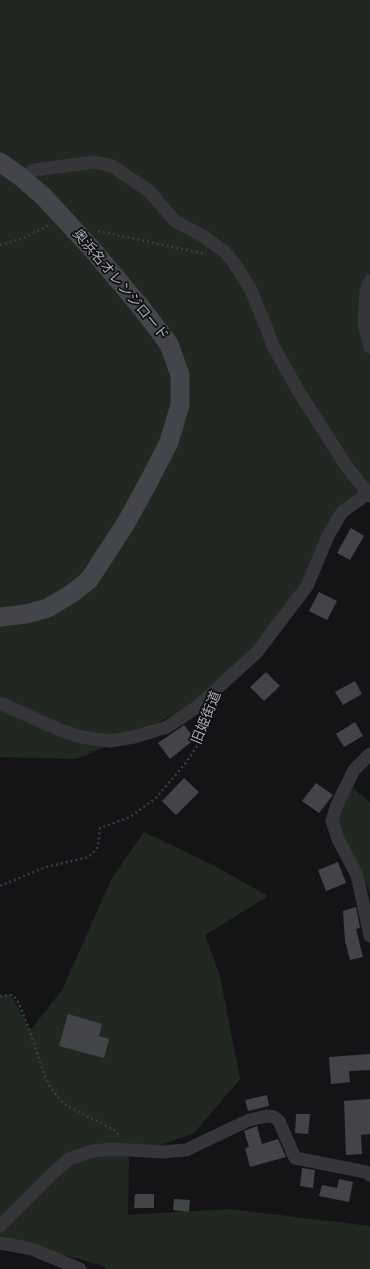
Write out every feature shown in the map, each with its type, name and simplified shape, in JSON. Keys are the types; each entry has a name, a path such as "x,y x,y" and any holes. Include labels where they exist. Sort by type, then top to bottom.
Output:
{"street":[{"name":"奥浜名オレンジロード","path":"0,162 21,177 44,197 91,248 139,305 169,344 180,375 180,405 168,442 126,524 89,580 71,594 48,608 26,614 0,617"},
{"path":"21,177 34,170 94,162 112,166 149,191 174,221 203,236 225,252 234,262 251,290 272,344 298,392 345,464 369,493"},
{"path":"370,281 366,291 364,324 370,347"},
{"name":"旧姫街道","path":"214,691 257,652 307,586 328,536 342,512 369,493"},
{"path":"0,703 81,737 110,741 134,737 167,727 197,707 214,691"},
{"path":"370,754 354,770 336,807 332,821 338,838 357,875 370,936"},
{"path":"0,1226 50,1175 69,1159 93,1150 112,1149 162,1152 186,1150 249,1120 267,1116 274,1117 279,1121 295,1158 370,1174"},
{"path":"0,1243 32,1249 74,1268"}],"path":[{"path":"0,245 24,238 63,218"},
{"path":"94,230 101,233 203,254 225,252"},
{"name":"旧姫街道","path":"0,886 46,867 89,857 98,847 100,828 130,817 156,798 185,764 200,742 210,713 214,691"},
{"path":"0,996 10,996 17,999 46,1079 51,1088 64,1104 114,1130 131,1151"}],"shaded area":[{"path":"0,0 370,0 370,495 350,506 269,637 197,701 143,731 76,759 0,757"},
{"path":"351,787 370,802 370,893 364,877 332,821"},
{"path":"144,832 213,865 268,896 205,935 220,976 240,1079 194,1133 144,1151 129,1152 128,1215 229,1209 370,1226 370,1269 106,1269 103,1266 0,1237 0,996 11,995 30,1031 62,990 112,878"}],"building":[{"path":"351,528 364,536 350,560 337,553"},
{"path":"319,592 337,601 327,620 309,611"},
{"path":"266,672 280,686 264,701 250,687"},
{"path":"355,681 362,694 343,705 335,692"},
{"path":"355,722 363,736 344,747 336,734"},
{"path":"184,725 195,739 170,759 158,743"},
{"path":"184,778 199,792 176,815 162,801"},
{"path":"316,783 333,795 319,813 302,801"},
{"path":"338,862 346,883 326,891 318,870"},
{"path":"356,907 360,928 356,929 363,957 350,960 345,941 343,911"},
{"path":"68,1014 102,1024 99,1036 109,1039 104,1058 59,1046"},
{"path":"370,1054 370,1070 349,1071 350,1082 331,1084 329,1057"},
{"path":"267,1095 269,1106 248,1111 245,1100"},
{"path":"370,1099 370,1134 361,1135 362,1154 346,1155 344,1101"},
{"path":"296,1114 310,1114 308,1134 295,1133"},
{"path":"257,1126 262,1144 278,1139 286,1157 250,1167 245,1148 249,1147 244,1131"},
{"path":"302,1168 315,1170 313,1188 300,1186"},
{"path":"339,1179 353,1182 349,1202 319,1196 322,1185 337,1188"},
{"path":"135,1194 154,1194 154,1208 134,1208"},
{"path":"174,1199 190,1200 189,1212 173,1210"}]}
